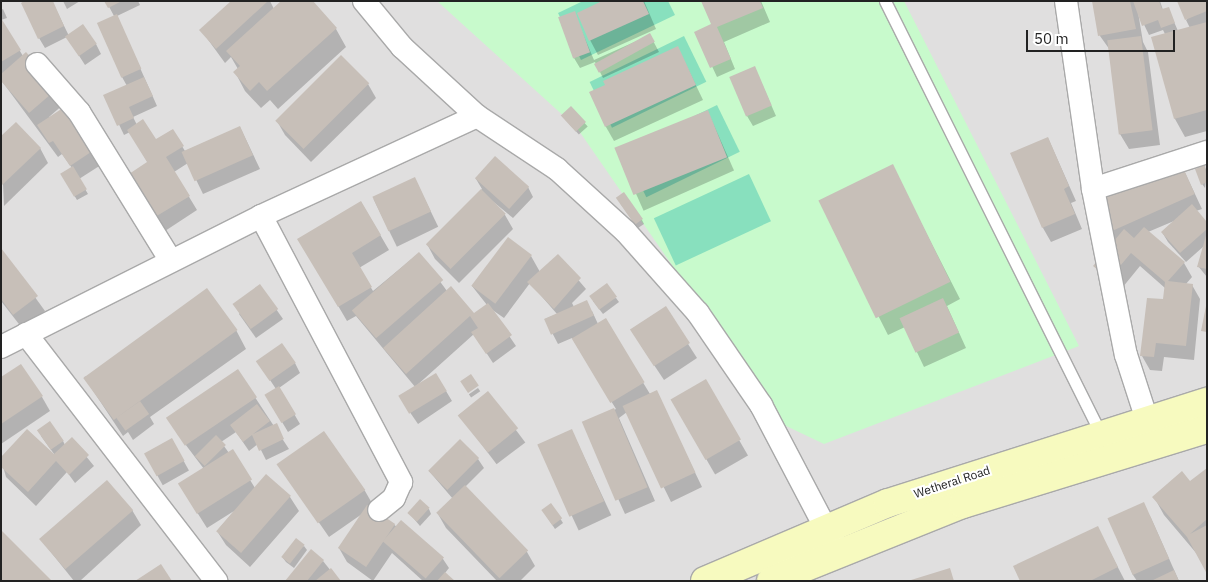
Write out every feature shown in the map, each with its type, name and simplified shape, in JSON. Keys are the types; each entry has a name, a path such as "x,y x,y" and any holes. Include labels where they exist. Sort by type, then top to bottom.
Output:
{"main road":[{"name":"Wetheral Road","path":"771,581 838,552 1107,447 1148,420 1207,402"},
{"name":"Wetheral Road","path":"705,581 826,527 888,503 1107,447 1207,429"}],"street":[{"path":"364,1 402,47 477,116 557,169 626,232 698,313 761,405 838,552"},
{"path":"1066,1 1094,189 1126,355 1148,420"},
{"path":"37,64 79,112 171,261"},
{"path":"1,347 261,216 477,116"},
{"path":"1094,189 1207,152"},
{"path":"261,216 400,482 394,498 379,510"},
{"path":"26,334 216,581"}],"lane":[{"path":"885,1 1107,447"}],"shaded area":[{"path":"1,1 1207,1 1207,581 1,581"}],"green space":[{"path":"437,1 904,1 1079,346 824,444 782,424 577,128"},
{"path":"583,1 668,1 675,15 581,60 558,13"},
{"path":"684,36 706,82 612,128 590,82"},
{"path":"717,105 740,152 646,197 624,151"},
{"path":"749,174 771,221 676,266 654,218"}],"building":[{"path":"24,1 53,1 64,26 38,39 21,3"},
{"path":"104,1 122,1 108,8"},
{"path":"231,1 268,1 216,49 199,30"},
{"path":"281,1 313,1 337,28 267,91 259,82 250,91 233,72 240,66 226,51"},
{"path":"602,1 643,1 649,14 589,41 577,13"},
{"path":"701,1 760,1 763,8 717,27 731,59 710,68 694,32 711,24"},
{"path":"1092,1 1130,1 1136,29 1098,36"},
{"path":"1133,1 1159,1 1162,9 1169,7 1175,23 1161,28 1158,20 1142,26"},
{"path":"1177,1 1207,1 1207,11 1185,20"},
{"path":"575,11 590,52 573,59 558,17"},
{"path":"117,14 141,69 121,78 97,23"},
{"path":"1,18 21,50 1,62"},
{"path":"1207,22 1207,110 1174,119 1151,37"},
{"path":"83,24 97,44 79,56 65,37"},
{"path":"650,33 655,42 599,73 594,64"},
{"path":"1141,36 1153,130 1119,134 1107,40"},
{"path":"678,46 696,85 605,127 589,92 605,85 603,81"},
{"path":"26,52 58,88 29,113 1,81 1,74"},
{"path":"341,55 369,83 304,149 275,121"},
{"path":"755,66 772,106 746,117 729,77"},
{"path":"144,77 153,96 129,107 134,118 117,126 103,95"},
{"path":"69,104 97,148 70,166 53,141 49,143 37,125"},
{"path":"571,106 586,122 576,132 561,116"},
{"path":"708,110 727,157 633,195 614,148"},
{"path":"143,119 156,139 173,129 184,146 166,157 190,196 155,217 129,174 147,162 127,130"},
{"path":"16,122 41,148 1,186 1,136"},
{"path":"240,126 253,155 195,181 182,152"},
{"path":"1048,137 1069,186 1064,189 1075,214 1042,228 1010,153"},
{"path":"495,156 529,187 509,209 475,178"},
{"path":"1181,163 1195,194 1113,231 1099,200"},
{"path":"893,164 950,282 876,318 818,200"},
{"path":"1205,165 1207,182 1201,185 1195,169"},
{"path":"73,166 87,189 74,197 60,174"},
{"path":"415,177 431,211 388,231 372,197"},
{"path":"481,189 506,214 451,269 426,244"},
{"path":"624,192 643,219 635,225 616,198"},
{"path":"361,201 381,235 352,253 372,287 338,307 297,239"},
{"path":"1192,204 1207,222 1207,229 1180,253 1161,232"},
{"path":"1144,227 1185,262 1168,281 1193,284 1186,346 1156,343 1154,357 1140,356 1147,298 1163,299 1165,282 1131,253 1109,279 1093,266 1124,229 1134,238"},
{"path":"1207,232 1207,269 1197,267"},
{"path":"508,237 532,255 495,304 471,286"},
{"path":"1,248 38,296 13,315 1,299"},
{"path":"419,252 443,280 376,338 352,310"},
{"path":"558,254 581,278 554,309 527,282"},
{"path":"607,283 617,297 599,310 589,296"},
{"path":"260,284 278,309 251,329 232,304"},
{"path":"451,286 474,313 488,303 512,335 486,354 471,332 478,328 470,316 406,374 383,348"},
{"path":"207,288 238,330 114,420 83,378"},
{"path":"943,298 959,332 916,353 899,318"},
{"path":"587,300 594,316 551,335 544,319"},
{"path":"1207,301 1207,332 1201,331"},
{"path":"666,306 690,343 654,366 630,329"},
{"path":"606,318 645,382 610,403 572,339"},
{"path":"282,343 296,363 270,381 256,361"},
{"path":"21,364 43,396 1,424 1,377"},
{"path":"238,369 257,397 185,446 166,418"},
{"path":"436,373 447,391 409,414 398,396"},
{"path":"471,374 479,386 468,393 460,381"},
{"path":"706,379 741,440 705,460 670,400"},
{"path":"279,386 296,414 281,423 264,395"},
{"path":"657,390 695,472 661,489 623,406"},
{"path":"488,391 518,428 488,453 458,416"},
{"path":"140,401 149,414 125,431 116,418"},
{"path":"257,404 270,421 253,434 277,423 284,439 259,451 252,435 243,442 230,425"},
{"path":"614,408 648,487 615,501 582,422"},
{"path":"50,421 64,441 51,450 37,430"},
{"path":"27,429 54,454 72,437 89,455 69,475 56,461 28,492 1,467 1,457"},
{"path":"572,429 604,501 569,517 537,444"},
{"path":"324,431 365,490 318,523 276,464"},
{"path":"216,435 226,445 205,466 195,456"},
{"path":"172,438 185,461 157,476 144,454"},
{"path":"460,439 479,458 447,490 428,471"},
{"path":"233,449 252,480 197,514 178,483"},
{"path":"1207,468 1207,519 1190,534 1207,525 1207,574 1187,537 1152,497 1182,471 1190,481"},
{"path":"266,474 291,496 241,553 216,531"},
{"path":"107,480 133,510 65,569 39,539"},
{"path":"465,485 528,550 499,578 436,513"},
{"path":"420,499 430,508 417,522 407,513"},
{"path":"1144,502 1169,559 1133,575 1107,518"},
{"path":"551,503 562,518 552,525 541,510"},
{"path":"367,505 395,524 366,567 338,548"},
{"path":"401,520 444,557 426,579 383,541"},
{"path":"1098,526 1118,567 1090,581 1020,581 1013,566"},
{"path":"1,530 52,581 1,581"},
{"path":"296,538 305,545 290,564 281,557"},
{"path":"311,549 324,560 307,581 285,581"},
{"path":"161,564 172,581 135,581"},
{"path":"331,568 341,581 315,581"},
{"path":"950,568 954,581 911,581 911,580"},
{"path":"1174,570 1179,581 1151,581"},
{"path":"445,572 455,581 437,581"}]}
